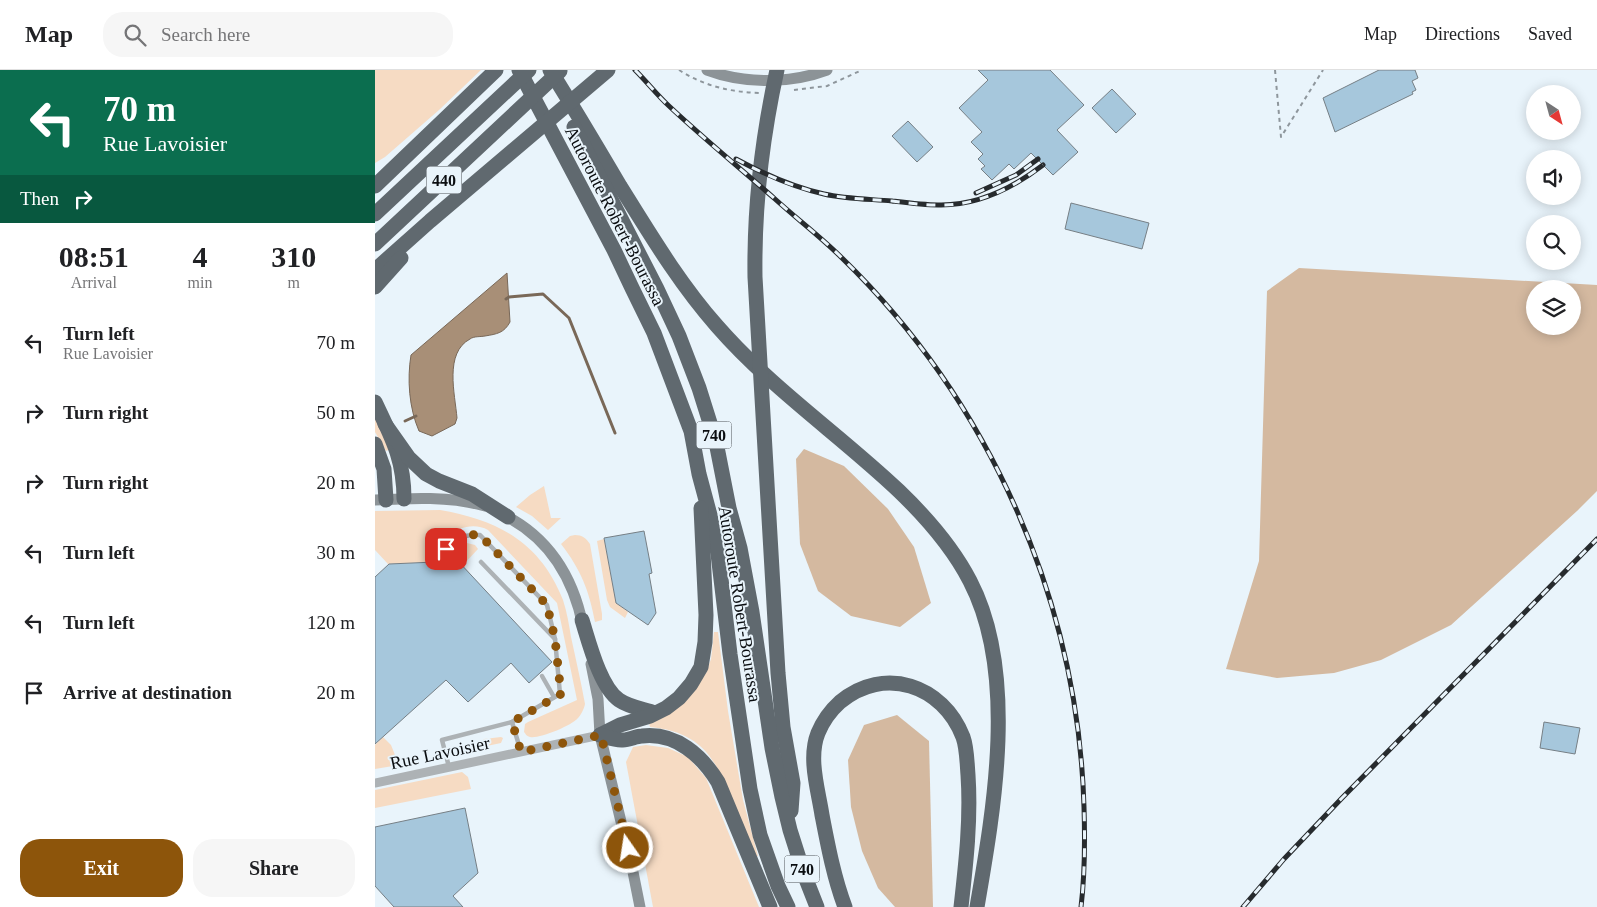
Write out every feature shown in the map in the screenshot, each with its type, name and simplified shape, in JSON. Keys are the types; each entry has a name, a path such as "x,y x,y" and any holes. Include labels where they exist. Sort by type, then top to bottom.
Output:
{"highway":[{"path":"375,186 496,70"},
{"path":"511,70 560,147"},
{"name":"Autoroute Robert-Bourassa","path":"519,70 614,250 653,333 691,431 717,554 749,789 760,834 787,907"},
{"name":"440","path":"375,214 529,70"},
{"name":"Autoroute Robert-Bourassa","path":"545,70 657,289 679,336 699,388 716,442 729,508 740,548 752,612 772,748 790,830 817,907"},
{"path":"550,70 655,242 682,283 716,326 740,352 899,492 935,530 957,559 971,582 983,611 995,660 998,690 994,793 989,837 977,907"},
{"name":"440","path":"375,244 561,70"},
{"path":"375,270 608,70"},
{"path":"777,70 763,143 755,226 755,277 780,702 793,783 790,830"},
{"path":"375,172 399,154 484,81"},
{"path":"375,287 399,260 435,226 467,190"},
{"path":"375,402 399,456 404,499"},
{"path":"385,424 409,458 426,474 472,494 508,517"},
{"path":"375,444 384,469 381,500"},
{"path":"601,735 620,725 666,708 679,698 691,684 701,667 705,642 706,615 699,474"},
{"path":"582,620 603,680 610,691 625,704 655,713"},
{"path":"845,907 834,870 814,771 814,752 817,734 824,719 848,696 878,683 899,683 922,690 939,701 955,718 964,739 970,810 961,907"},
{"path":"601,735 623,740 643,736 664,737 683,745 698,756 718,782 770,907"}],"main road":[{"path":"707,70 734,78 754,80 789,79 809,76 827,70"},
{"path":"381,500 404,499 465,502 487,507 508,517 536,538 559,563 575,596 582,620 598,698 601,735 640,907"}],"street":[{"name":"Rue Lavoisier","path":"375,783 601,735"}],"lane":[{"path":"443,557 446,549 456,538 470,534 480,535 547,605 555,639 561,694 512,722 442,740 449,767"},
{"path":"481,562 555,639"},
{"path":"543,676 554,697"},
{"path":"512,722 521,752"}],"path":[{"path":"1275,70 1281,137 1323,70"}],"shaded area":[{"path":"375,70 481,70 439,110 385,157 375,163"},
{"path":"1299,268 1526,281 1526,335 1581,335 1581,284 1597,285 1597,491 1451,625 1381,660 1334,673 1277,678 1226,669 1259,561 1267,291"},
{"path":"507,273 510,322 500,332 473,337 462,345 457,354 453,375 457,418 455,424 432,436 419,431 413,413 410,393 411,355"},
{"path":"375,413 391,449 386,451 375,432"},
{"path":"804,449 844,466 888,509 914,547 931,603 900,627 851,616 818,591 800,544 796,459"},
{"path":"544,486 551,518 561,518 548,530 532,516 516,507"},
{"path":"440,510 480,520 515,537 542,563 553,580 566,609 585,704 579,717 569,725 534,737 527,736 524,732 525,724 528,722 577,700 557,603 488,530 470,526 453,532 439,545 436,553 436,562 388,564 375,550 375,511"},
{"path":"570,536 584,537 590,544 602,614 602,620 595,622 583,581 561,544"},
{"path":"604,539 616,603 628,612 625,618 610,607 607,600 597,541"},
{"path":"467,543 475,545 478,549 462,566 453,562 458,549"},
{"path":"714,632 718,632 728,711 743,800 758,856 754,858 727,787 705,750 683,735 650,727 649,723 706,673 711,659"},
{"path":"897,715 929,741 933,907 895,907 878,888 862,851 851,807 848,760 864,725"},
{"path":"383,737 391,745 399,765 375,769 375,745"},
{"path":"503,738 501,743 482,747 480,744 484,739"},
{"path":"646,745 668,748 688,757 706,778 759,907 653,907 626,762 633,747"},
{"path":"462,772 468,777 471,789 375,808 375,790"}],"building":[{"path":"978,70 1050,70 1084,105 1057,130 1078,152 1053,175 1031,153 1014,169 1009,164 992,180 981,169 985,166 978,159 983,154 971,142 982,132 959,108 988,80"},
{"path":"1379,70 1415,70 1418,78 1412,81 1416,90 1412,92 1413,94 1335,132 1323,98"},
{"path":"1112,89 1136,114 1116,133 1092,108"},
{"path":"908,121 933,147 917,162 892,136"},
{"path":"1071,203 1149,223 1142,249 1065,229"},
{"path":"644,531 652,573 649,574 656,613 648,625 616,603 604,538"},
{"path":"458,561 552,662 529,683 511,663 468,702 446,680 375,744 375,577 389,564"},
{"path":"1544,722 1580,728 1575,754 1540,748"},
{"path":"465,808 478,873 453,896 463,907 394,907 375,886 375,827"}],"waterway":[{"path":"506,299 509,297 543,294 569,318 615,433"},
{"path":"405,421 416,416"}],"railway":[{"path":"635,70 682,118 842,258 895,314 941,376 982,441 1016,509 1044,581 1064,655 1078,730 1084,807 1081,907"},
{"path":"736,159 778,180 824,194 932,205 952,205 994,194 1019,181 1043,165"},
{"path":"976,193 1016,175 1038,159"},
{"path":"1243,907 1284,859 1342,798 1597,539"}],"route":[{"path":"446,549 456,538 470,534 480,535 547,605 555,639 561,694 512,722 521,752 601,735 628,848"}]}
